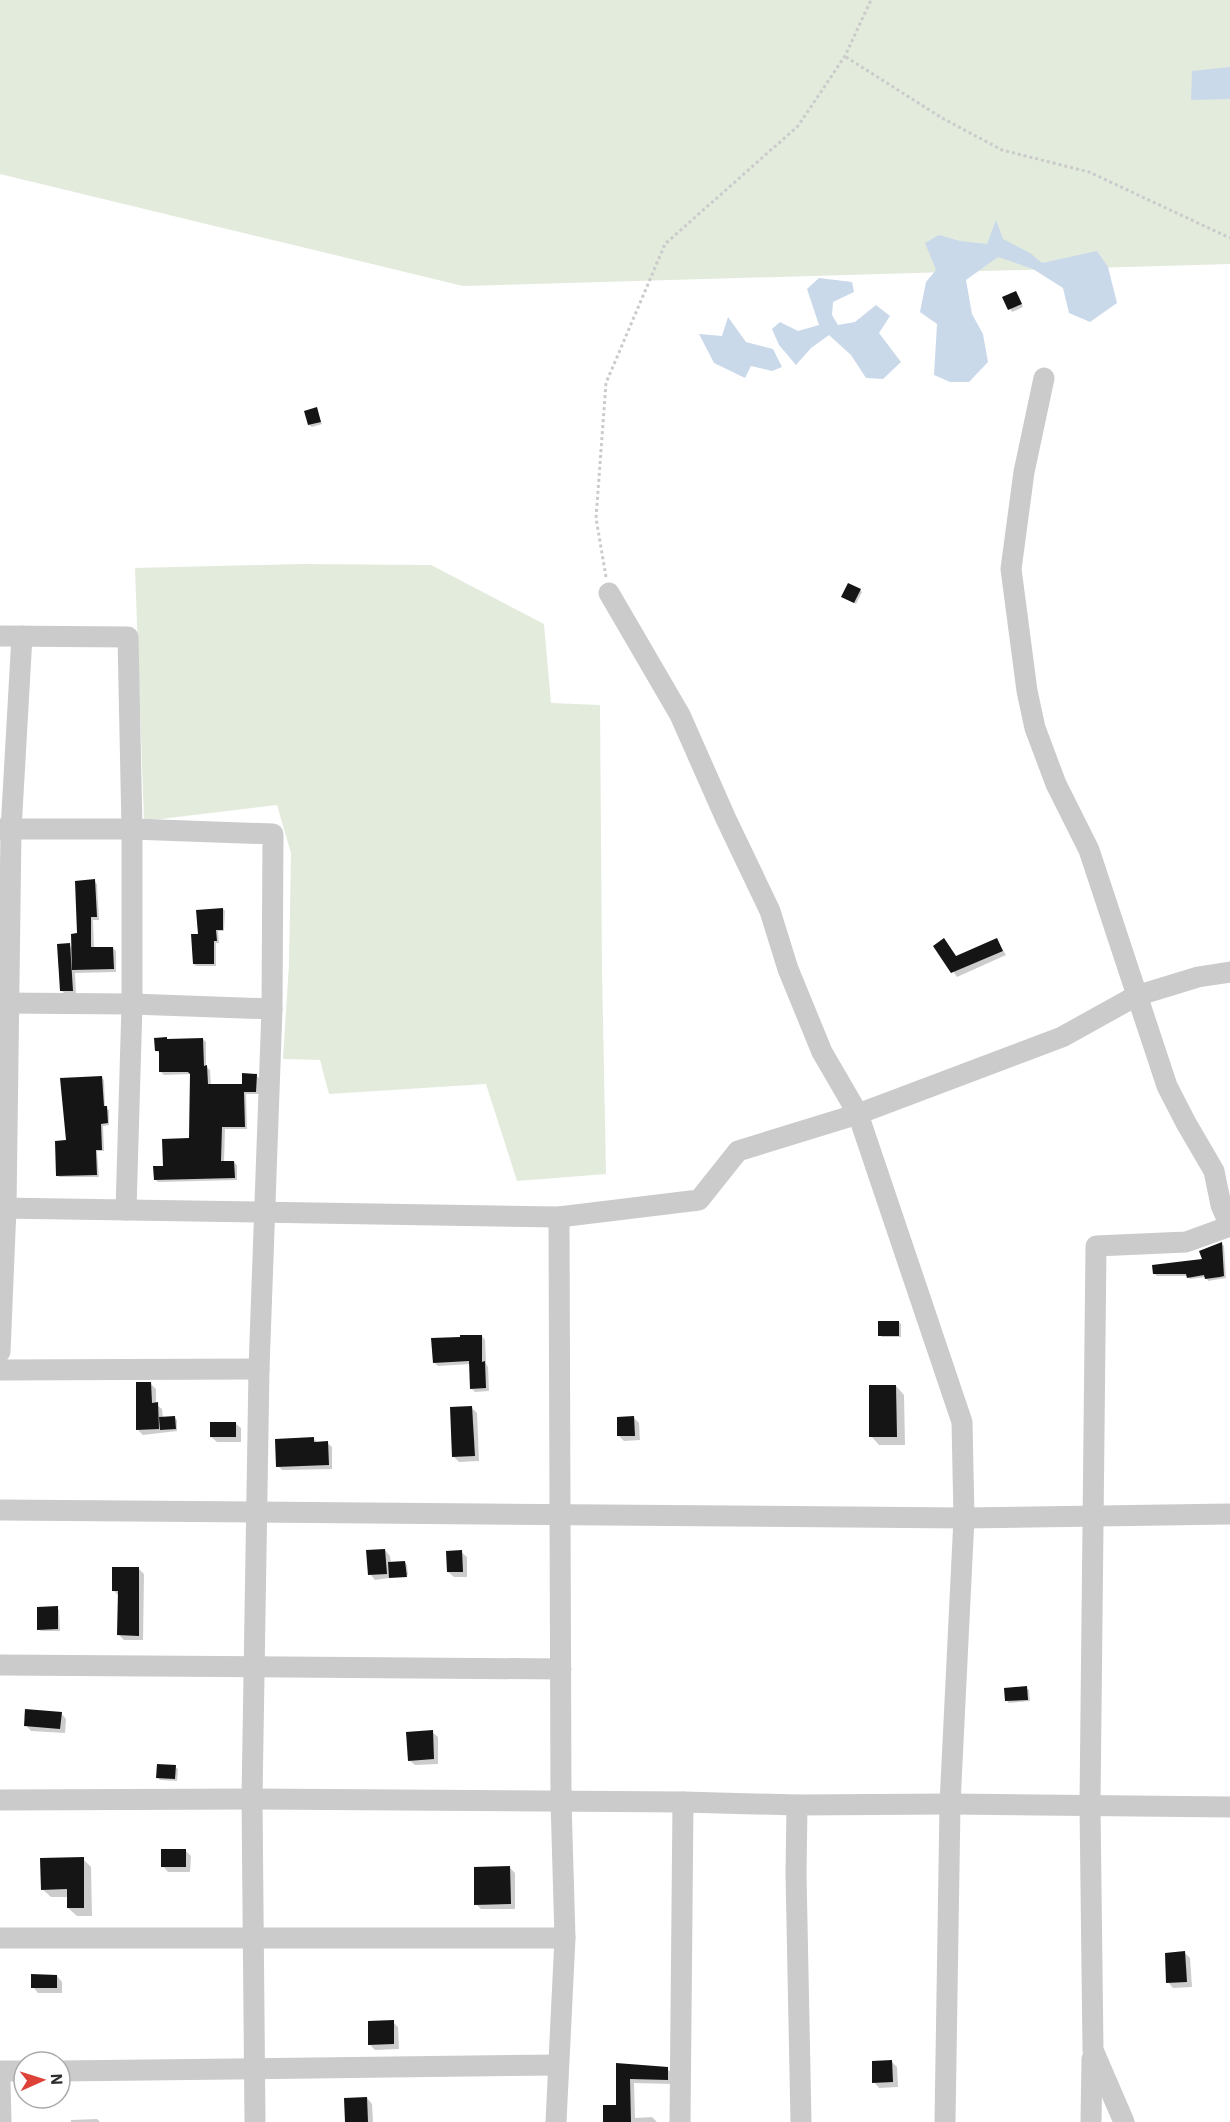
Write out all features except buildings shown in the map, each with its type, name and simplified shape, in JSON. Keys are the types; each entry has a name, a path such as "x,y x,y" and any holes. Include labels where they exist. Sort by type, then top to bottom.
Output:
{"street":[{"path":"1044,378 1024,472 1011,569 1027,691 1035,728 1052,773 1089,850 1167,1086 1214,1171 1221,1205 1230,1226 1186,1242 1096,1246 1090,1805 1093,2050 1091,2122"},
{"path":"609,593 680,715 770,911 788,969 822,1052 858,1114 962,1422 964,1518 950,1804 945,2122"},
{"path":"0,636 128,637 132,829 132,1004 126,1210"},
{"path":"0,1352 5,830 22,636"},
{"path":"5,830 132,829 273,834 272,1010 259,1369 252,1798 255,2122"},
{"path":"3,1208 559,1217 699,1200 738,1150 858,1114 1062,1037 1136,996 1198,977 1230,972"},
{"path":"4,1003 132,1004 272,1010"},
{"path":"556,2122 565,1938 561,1801 559,1217"},
{"path":"0,1370 259,1369"},
{"path":"0,1510 964,1518 1230,1514"},
{"path":"0,1665 561,1669"},
{"path":"0,1800 252,1798 797,1805 1230,1807"},
{"path":"680,2122 683,1802"},
{"path":"797,1805 796,1873 801,2122"},
{"path":"0,1938 565,1938"},
{"path":"1093,2050 1124,2122"},
{"path":"72,2071 558,2065"},
{"path":"0,2080 1,2122"}],"path":[{"path":"609,593 596,518 606,383 665,244 798,126 845,57 871,0"},
{"path":"845,57 942,118 1002,150 1089,172 1230,238"}],"shaded area":[{"path":"0,0 1230,0 1230,264 463,286 0,174"},
{"path":"301,564 431,565 544,624 551,703 600,705 606,1174 517,1181 486,1084 329,1094 320,1060 283,1059 289,964 291,853 277,805 144,821 135,568"}],"water":[{"path":"1230,67 1230,99 1191,100 1192,71"},
{"path":"996,220 1003,239 1030,253 1042,263 1097,251 1108,267 1117,303 1090,322 1069,313 1063,288 1033,269 998,257 966,280 972,314 983,334 988,362 969,382 950,382 934,375 937,324 920,312 926,282 936,270 925,243 939,235 960,241 987,244"},
{"path":"819,278 852,282 854,292 833,302 832,315 838,325 855,322 876,305 890,316 879,333 901,362 883,379 866,378 851,355 829,335 811,348 796,365 779,345 772,329 780,322 798,331 819,325 807,289"},
{"path":"728,317 746,342 773,349 782,367 772,371 751,366 745,378 714,363 699,334 722,336"}]}
